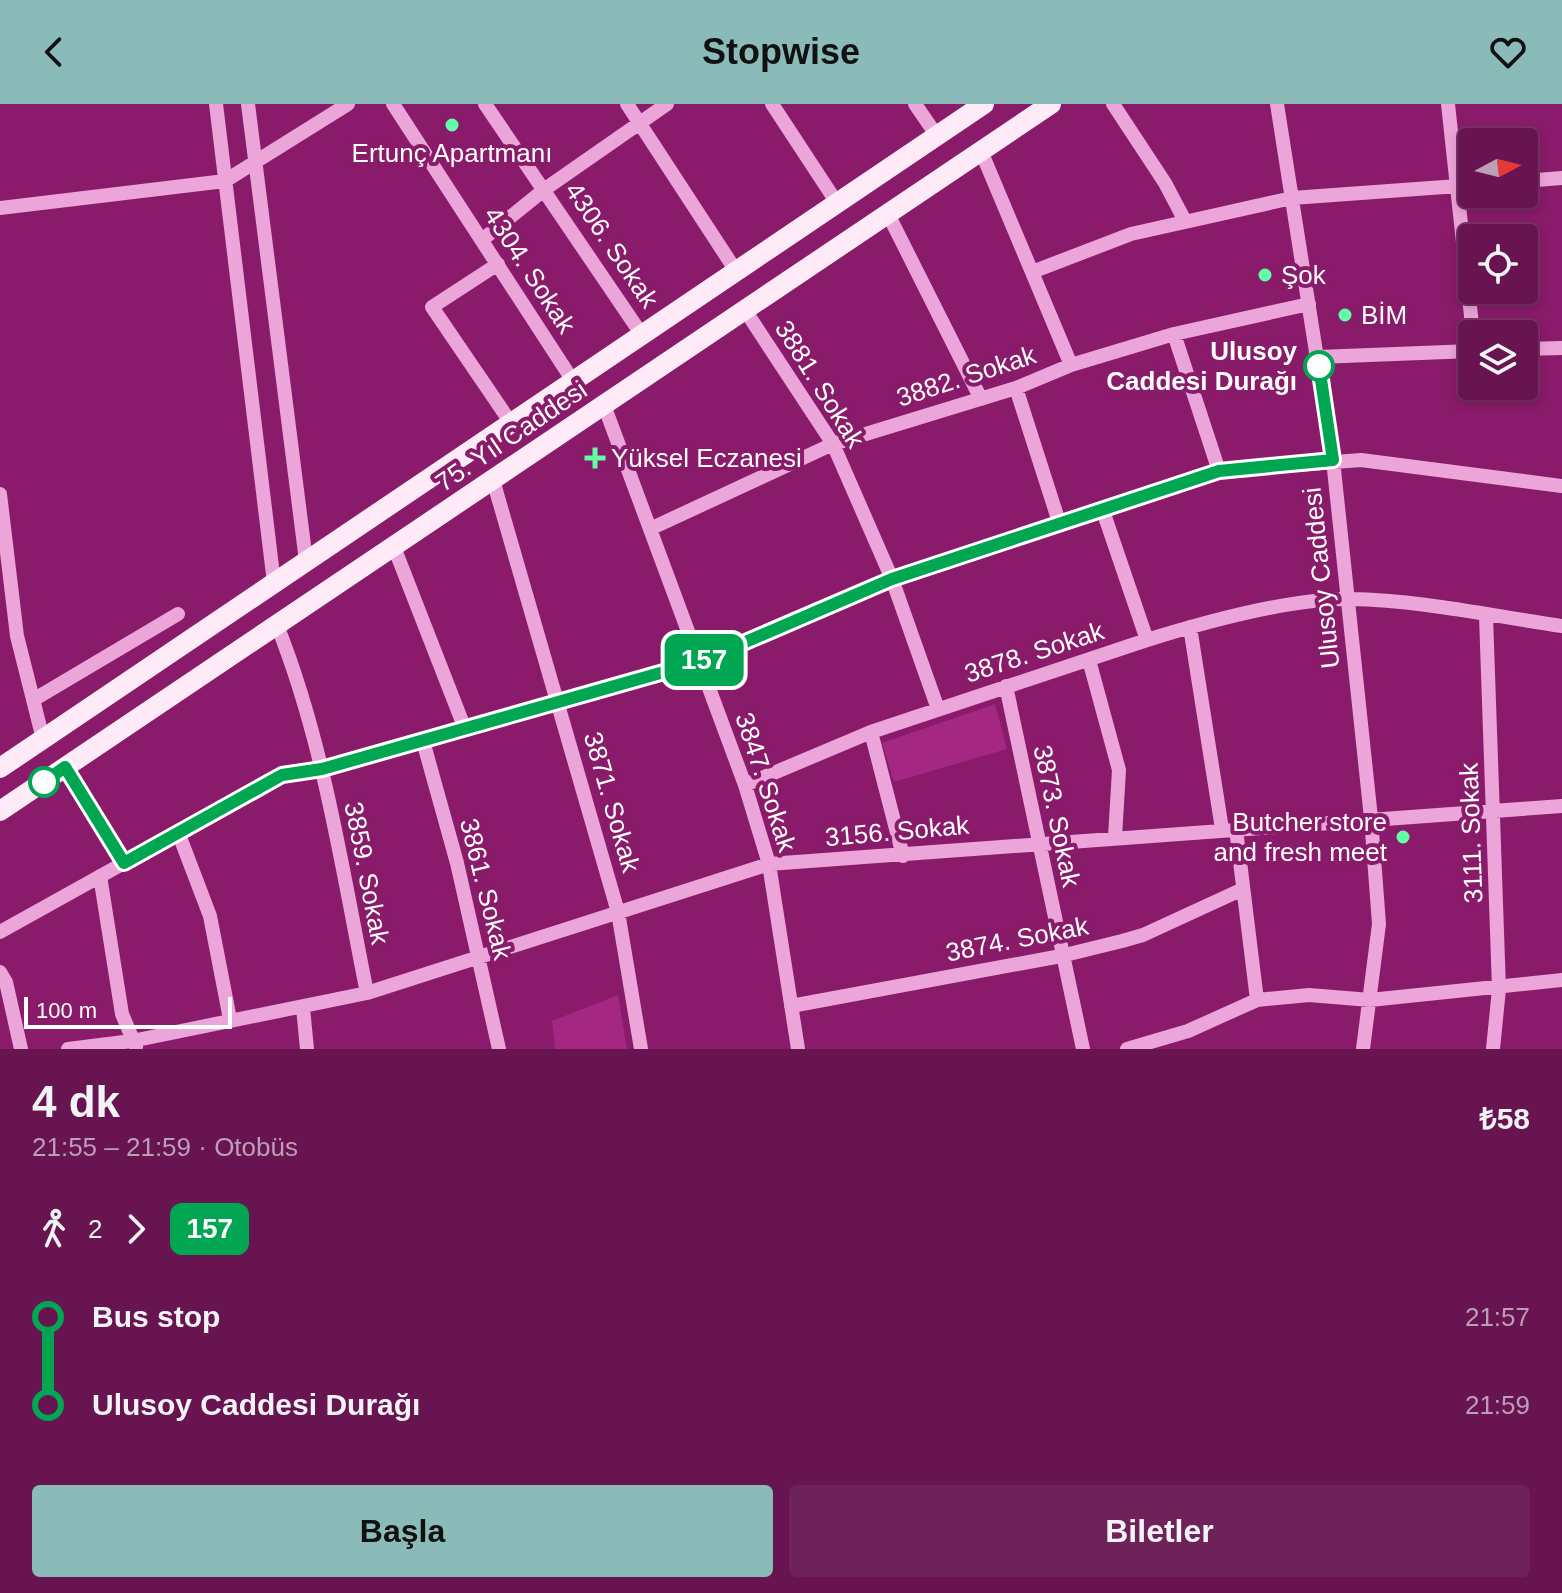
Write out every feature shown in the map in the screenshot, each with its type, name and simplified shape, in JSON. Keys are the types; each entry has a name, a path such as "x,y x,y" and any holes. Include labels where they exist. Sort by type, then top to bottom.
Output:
{"main road":[{"name":"75. Yıl Caddesi","path":"0,768 984,104"},
{"name":"75. Yıl Caddesi","path":"0,811 1051,104"}],"street":[{"path":"216,104 274,583"},
{"path":"248,104 306,561"},
{"path":"0,208 225,181 348,104"},
{"name":"4304. Sokak","path":"393,104 573,381"},
{"name":"4306. Sokak","path":"485,104 642,335"},
{"path":"627,104 736,271"},
{"path":"482,240 545,189 667,104"},
{"path":"772,104 837,203"},
{"path":"915,104 937,136"},
{"path":"1113,104 1165,183 1185,221"},
{"name":"Ulusoy Caddesi","path":"1277,104 1333,460 1371,818 1379,924 1363,1049"},
{"path":"1448,104 1458,150"},
{"path":"981,151 1071,365"},
{"path":"1538,180 1562,178"},
{"path":"1032,272 1131,234 1292,198 1458,187"},
{"path":"1467,208 1472,320"},
{"path":"888,214 981,399"},
{"path":"498,264 432,307 511,423"},
{"name":"3882. Sokak","path":"652,528 833,444 1016,388 1071,365 1174,334 1309,304"},
{"name":"3881. Sokak","path":"745,310 833,444 892,579 938,709"},
{"path":"1174,334 1219,471"},
{"path":"1538,349 1562,348"},
{"path":"1318,357 1458,352"},
{"path":"1016,388 1059,522"},
{"name":"3847. Sokak","path":"604,405 745,785 769,864 798,1049"},
{"path":"0,932 282,775 322,769 699,662 892,579 1219,471 1333,460 1562,486"},
{"name":"3871. Sokak","path":"493,480 618,912 641,1049"},
{"path":"0,494 17,636 43,739"},
{"path":"1102,508 1147,640"},
{"path":"394,547 465,729"},
{"name":"3878. Sokak","path":"745,785 871,732 1147,640 1190,627 1306,603 1348,599 1413,603 1562,626"},
{"path":"33,700 178,614"},
{"name":"3111. Sokak","path":"1486,616 1499,989 1493,1049"},
{"name":"3859. Sokak","path":"277,625 300,682 322,769 367,993"},
{"path":"1190,627 1243,889 1257,1000"},
{"path":"1089,660 1119,770 1115,837"},
{"name":"3873. Sokak","path":"1006,686 1083,1049"},
{"path":"871,732 903,856"},
{"name":"3861. Sokak","path":"423,741 499,1049"},
{"path":"65,767 124,863"},
{"name":"3156. Sokak","path":"68,1049 135,1045 230,1019 303,1008 367,993 769,864 1495,808 1562,806"},
{"path":"178,832 210,916 230,1019"},
{"path":"100,876 122,1014 135,1045"},
{"name":"3874. Sokak","path":"791,1006 1061,956 1143,935 1243,889"},
{"path":"0,972 6,982 21,1049"},
{"path":"1127,1049 1188,1031 1257,1000 1309,995 1370,1000 1499,989 1562,980"},
{"path":"303,1008 307,1049"}],"shaded area":[{"path":"995,704 1007,749 894,782 882,743"},
{"path":"618,995 627,1049 555,1049 552,1021"}],"bus line":[{"name":"157","path":"44,782 65,767 124,863 282,775 322,769 699,662 892,579 1219,471 1333,460 1319,366"}],"place":[{"name":"Ertunç Apartmanı","path":"452,125"},
{"name":"Şok","path":"1265,275"},
{"name":"BİM","path":"1345,315"},
{"name":"Ulusoy Caddesi Durağı","path":"1319,366"},
{"name":"Yüksel Eczanesi","path":"595,458"},
{"name":"Butcher store and fresh meet","path":"1403,837"}]}
